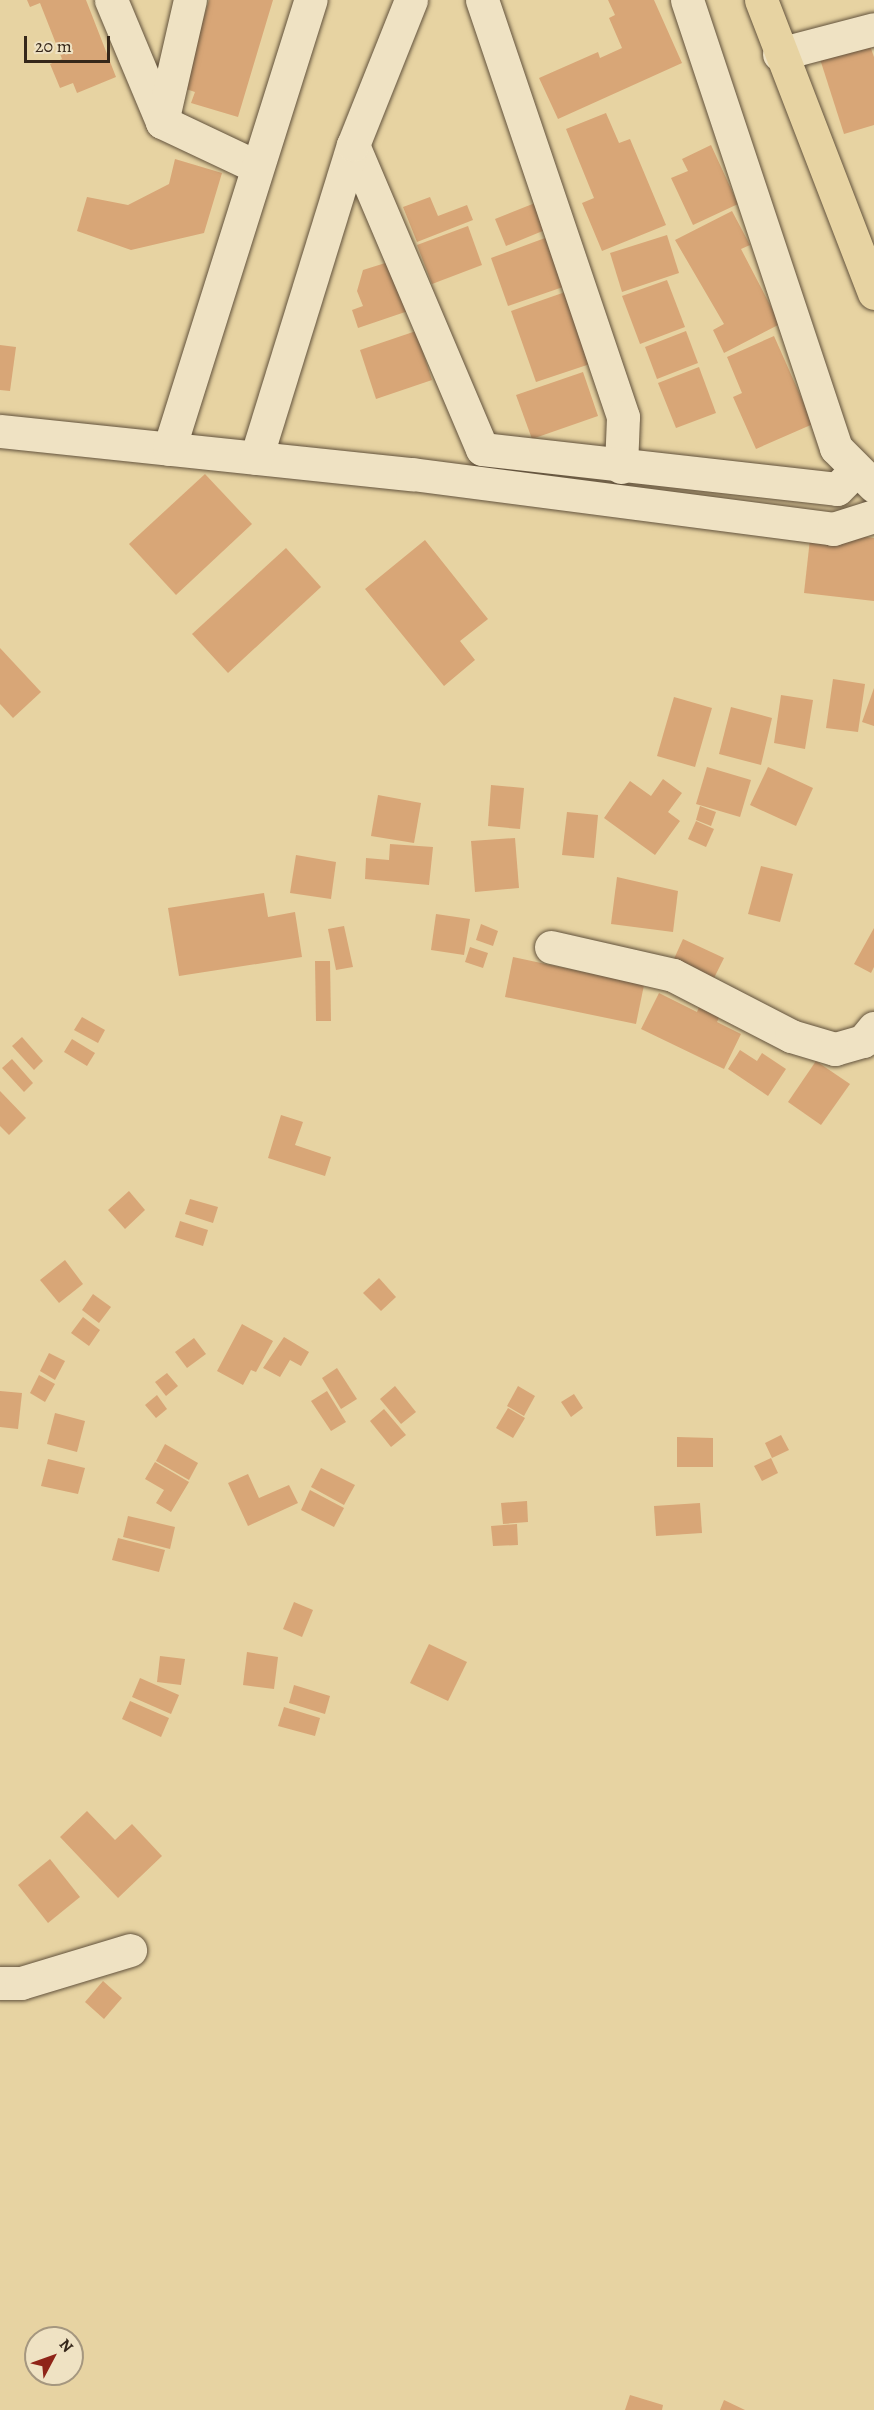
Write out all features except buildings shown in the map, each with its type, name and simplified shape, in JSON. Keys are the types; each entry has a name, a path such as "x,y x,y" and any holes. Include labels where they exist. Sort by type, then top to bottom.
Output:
{"main road":[{"path":"761,0 778,54 873,285"}],"street":[{"path":"111,0 162,122 257,167"},
{"path":"162,122 190,0"},
{"path":"169,449 311,0"},
{"path":"256,458 353,145 411,0"},
{"path":"482,0 623,417 621,467"},
{"path":"0,431 256,458 833,529 869,519 864,479 836,448 687,0"},
{"path":"778,54 874,29"},
{"path":"353,145 482,449 621,467 837,489 864,479"},
{"path":"551,948 673,975 791,1036 835,1049 863,1041 874,1028"},
{"path":"0,1983 21,1983 130,1950"}]}
